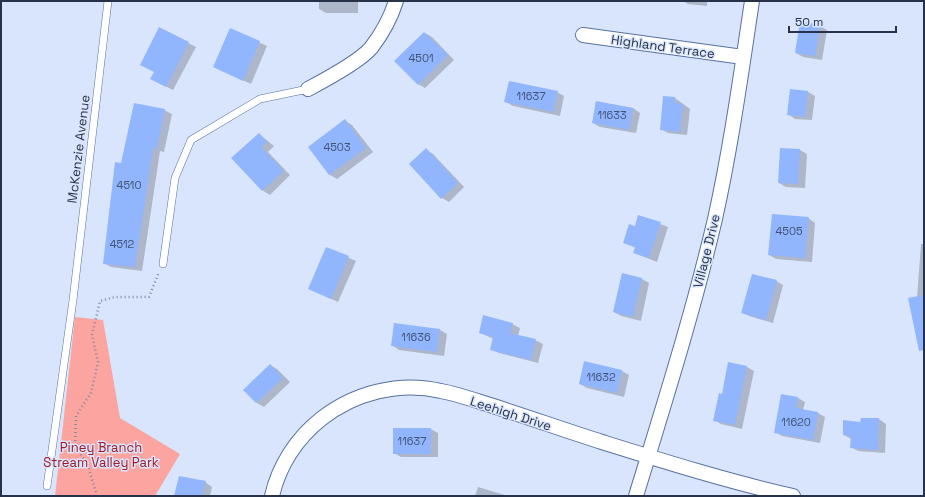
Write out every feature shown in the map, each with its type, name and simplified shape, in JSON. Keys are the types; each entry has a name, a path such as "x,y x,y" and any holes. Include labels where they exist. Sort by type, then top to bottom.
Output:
{"street":[{"path":"308,89 341,70 370,48 392,12 396,1"},
{"name":"Village Drive","path":"636,496 678,357 715,219 752,1"},
{"name":"Highland Terrace","path":"583,35 743,57"},
{"name":"Leehigh Drive","path":"272,496 279,474 287,458 311,426 327,414 355,398 370,393 395,388 441,391 649,456 793,496"}],"lane":[{"name":"McKenzie Avenue","path":"47,486 73,300 108,1"},
{"path":"163,264 175,178 191,140 260,99 308,89"}],"path":[{"path":"97,496 88,466 75,445 76,416 91,394 98,362 92,335 100,301 115,297 149,297 163,264"}],"green space":[{"name":"Piney Branch Stream Valley Park","path":"75,317 103,320 120,418 180,454 155,496 55,496"}],"building":[{"path":"800,21 820,25 815,56 795,53"},
{"path":"159,27 189,42 166,87 150,79 154,72 140,65"},
{"path":"230,28 260,41 243,81 213,67"},
{"path":"424,32 448,55 418,85 394,61"},
{"path":"509,81 558,91 553,112 504,102"},
{"path":"790,89 808,91 805,117 787,115"},
{"path":"663,96 675,97 675,103 683,104 680,132 660,130"},
{"path":"596,101 633,108 629,130 592,123"},
{"path":"134,103 165,109 157,149 153,148 135,267 103,264 115,162 121,163"},
{"path":"345,119 366,148 329,175 308,147"},
{"path":"259,133 267,142 261,147 284,171 262,191 231,158"},
{"path":"426,148 458,183 441,199 409,164"},
{"path":"780,148 800,149 798,184 778,183"},
{"path":"772,214 809,217 805,258 768,255"},
{"path":"638,215 661,222 649,258 633,253 635,247 623,243 629,224 635,226"},
{"path":"326,247 349,256 331,299 308,289"},
{"path":"622,273 642,278 633,317 613,312"},
{"path":"752,274 777,280 766,320 741,313"},
{"path":"924,295 924,350 919,351 908,298"},
{"path":"483,315 513,323 510,333 536,339 531,360 490,350 493,337 479,333"},
{"path":"394,323 440,329 437,352 391,346"},
{"path":"584,361 622,370 617,393 579,384"},
{"path":"728,362 747,366 735,425 713,421 719,393 722,394"},
{"path":"270,364 283,378 256,403 243,390"},
{"path":"781,394 798,397 796,408 818,412 813,440 774,433"},
{"path":"861,418 879,418 878,450 850,448 851,436 843,435 843,420 860,422"},
{"path":"393,428 431,428 431,454 393,454"},
{"path":"179,476 206,481 202,496 174,496"}]}
